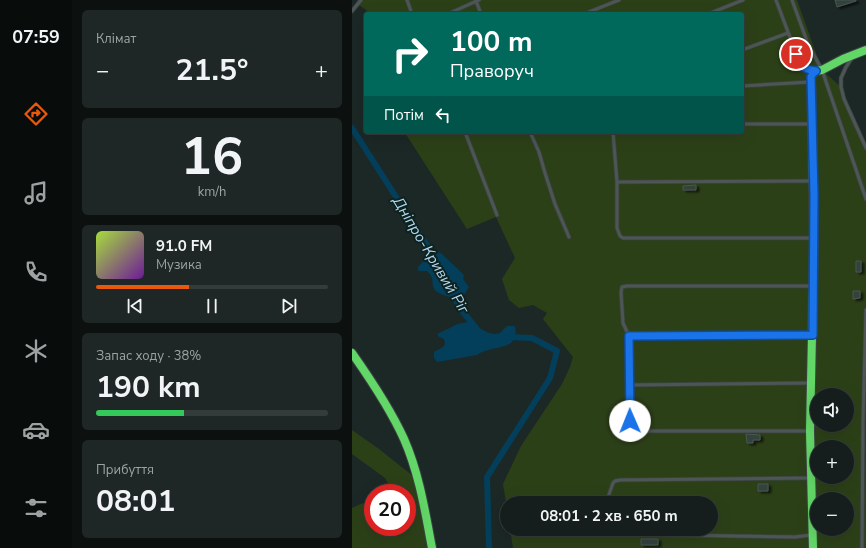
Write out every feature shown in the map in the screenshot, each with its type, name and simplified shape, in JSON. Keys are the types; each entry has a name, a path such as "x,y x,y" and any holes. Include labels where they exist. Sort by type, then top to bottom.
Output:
{"street":[{"path":"812,388 814,286 814,181 812,124 813,73 866,50"},
{"path":"352,353 398,426 421,492 432,548"},
{"path":"813,536 813,548"}],"lane":[{"path":"352,11 361,0"},
{"path":"408,0 411,12"},
{"path":"589,12 619,0"},
{"path":"713,12 743,0"},
{"path":"776,0 800,64 804,69 819,70"},
{"path":"792,0 866,199"},
{"path":"448,12 470,2 477,1 480,12"},
{"path":"744,49 788,33"},
{"path":"856,54 846,67 841,78 841,87 844,99 866,148"},
{"path":"744,86 812,82"},
{"path":"744,124 812,124"},
{"path":"466,134 497,215"},
{"path":"531,134 539,152 544,173 555,204 569,237"},
{"path":"613,134 617,182 618,228 620,236 623,238 814,238"},
{"path":"617,182 814,181"},
{"path":"810,431 637,430 632,426 630,421 629,336 623,324 621,292 622,287 624,286 814,286"},
{"path":"862,548 866,310"},
{"path":"629,336 813,335"},
{"path":"629,385 812,383"},
{"path":"608,496 613,483 620,480 810,478"},
{"path":"718,536 795,537 810,535"}],"green space":[{"path":"358,0 797,0 822,70 841,87 866,148 866,548 513,548 511,536 718,536 718,496 505,496 503,484 521,446 562,384 573,357 543,319 547,313 533,305 519,308 509,300 502,279 515,258 496,217 467,229 406,134 744,134 744,12 369,12 356,3"},
{"path":"352,430 418,480 432,548 352,548 352,508 363,503 364,536 416,536 416,484 388,484 385,478 352,454"}],"water":[{"path":"434,250 442,254 464,275 463,279 469,287 462,297 450,297 437,292 433,287 432,278 429,273 427,271 418,270 418,267"},
{"path":"468,322 491,334 500,333 507,326 515,326 515,335 509,344 504,346 477,355 437,362 434,358 434,352 443,347 445,344 444,339 439,337 437,334 458,324"}],"building":[{"path":"835,0 856,0 856,1 837,7"},
{"path":"696,185 696,190 683,190 683,186"},
{"path":"856,261 861,261 861,272 856,272"},
{"path":"853,291 860,291 860,298 853,299"},
{"path":"746,434 760,435 760,440 753,440 753,443 747,443"},
{"path":"758,484 768,484 768,491 758,491"},
{"path":"641,539 658,539 658,545 641,545"}],"waterway":[{"name":"Дніпро-Кривий Ріг","path":"352,128 435,258"},
{"name":"Дніпро-Кривий Ріг","path":"452,289 459,307 476,328"},
{"name":"Дніпро-Кривий Ріг","path":"489,548 487,477 550,378 557,351 532,338 508,337"}],"traffic: fast":[{"path":"813,548 810,431 814,238 811,77 816,71 822,70 843,59 866,50"},
{"path":"352,353 386,405 404,439 418,479 432,548"}],"route":[{"path":"630,421 629,336 813,335 814,195 811,77 816,71 804,69 796,54"}]}
